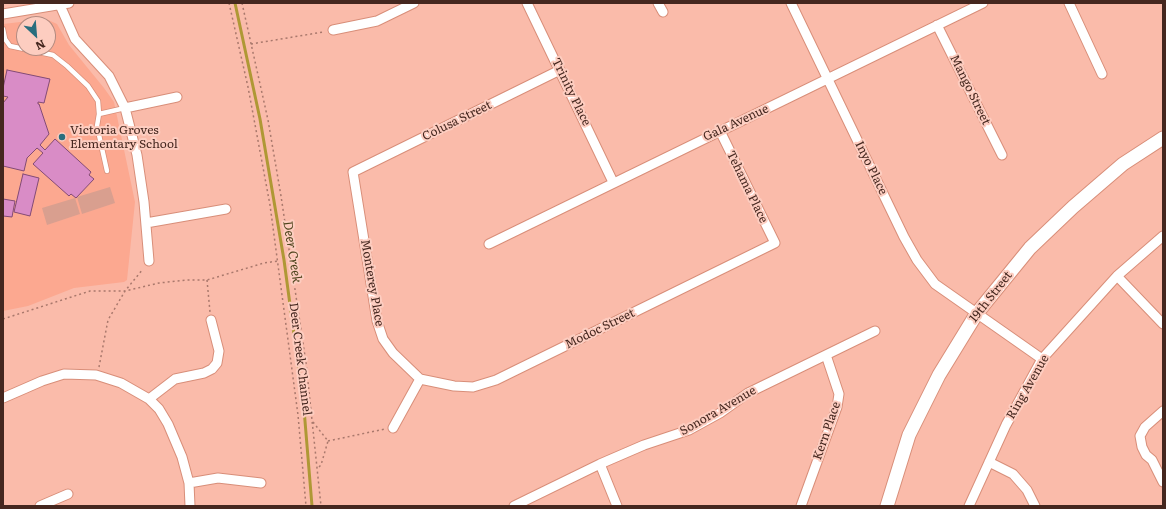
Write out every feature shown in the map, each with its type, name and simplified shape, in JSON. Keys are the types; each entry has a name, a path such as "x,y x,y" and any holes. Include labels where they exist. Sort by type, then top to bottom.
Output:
{"street":[{"path":"333,30 377,21 414,3"},
{"name":"Trinity Place","path":"527,3 613,182"},
{"path":"658,3 663,12"},
{"name":"Inyo Place","path":"791,3 904,237 917,260 935,284 1042,359"},
{"name":"Gala Avenue","path":"489,244 613,182 983,3"},
{"path":"1069,3 1102,74"},
{"path":"3,14 63,4 75,39 109,76 126,108 137,155 146,222 149,261"},
{"name":"Mango Street","path":"938,25 1002,155"},
{"name":"Colusa Street","path":"353,172 560,70"},
{"path":"126,108 177,97"},
{"name":"Tehama Place","path":"720,131 775,243"},
{"name":"19th Street","path":"887,506 909,435 939,375 977,313 1030,248 1073,207 1123,164 1163,138"},
{"name":"Monterey Place","path":"353,172 377,321 383,339 392,353 420,379"},
{"path":"146,222 226,209"},
{"name":"Ring Avenue","path":"969,506 1006,425 1042,359 1117,276 1163,236"},
{"name":"Modoc Street","path":"420,379 454,386 473,387 496,380 775,243"},
{"path":"1117,276 1163,324"},
{"path":"149,399 175,379 204,373 212,369 217,363 219,351 211,320"},
{"name":"Sonora Avenue","path":"514,506 600,464 644,445 689,430 720,413 748,393 875,331"},
{"name":"Kern Place","path":"801,506 837,407 839,394 826,355"},
{"path":"3,398 42,381 64,374 96,375 121,383 149,399 159,410 176,440 189,483 190,506"},
{"path":"393,428 420,379"},
{"path":"1163,411 1145,428 1140,436 1142,447 1152,460 1163,482"},
{"path":"989,462 1013,474 1027,490 1035,506"},
{"path":"600,464 617,506"},
{"path":"189,483 218,478 261,483"},
{"path":"40,506 68,494"}],"lane":[{"path":"3,29 5,39 10,46 53,55 88,86 98,101 99,114 97,126 107,171"},
{"path":"99,114 126,108"}],"path":[{"name":"Deer Creek Channel","path":"229,3 259,146 278,261 297,408 306,506"},
{"path":"242,3 268,120 281,196 300,319 318,468 320,506"},
{"path":"251,44 333,30"},
{"path":"96,375 108,320 125,290 149,261"},
{"path":"3,319 90,291 125,290 159,283 187,280 206,280 264,263 278,261"},
{"path":"206,280 211,320"},
{"path":"312,422 319,427 328,441 321,465 318,468"},
{"path":"328,441 393,428"}],"shaded area":[{"name":"Victoria Groves Elementary School","path":"16,22 16,56 56,56 56,24 69,45 114,102 135,202 127,280 124,282 74,288 28,306 3,311 3,24"},
{"path":"110,187 115,203 82,214 77,197"},
{"path":"75,198 80,214 47,225 42,208"}],"building":[{"path":"7,70 50,79 44,103 38,102 49,134 40,145 45,150 55,139 91,172 89,175 94,179 76,198 71,194 69,196 33,164 43,153 37,148 27,158 24,171 3,166 3,103 8,97 3,96 3,88"},
{"path":"23,174 39,178 30,216 14,212"},
{"path":"3,199 15,201 12,217 3,216"}],"waterway":[{"name":"Deer Creek","path":"235,3 260,119 284,260 304,409 312,506"}],"place":[{"name":"Victoria Groves Elementary School","path":"62,137"}]}
